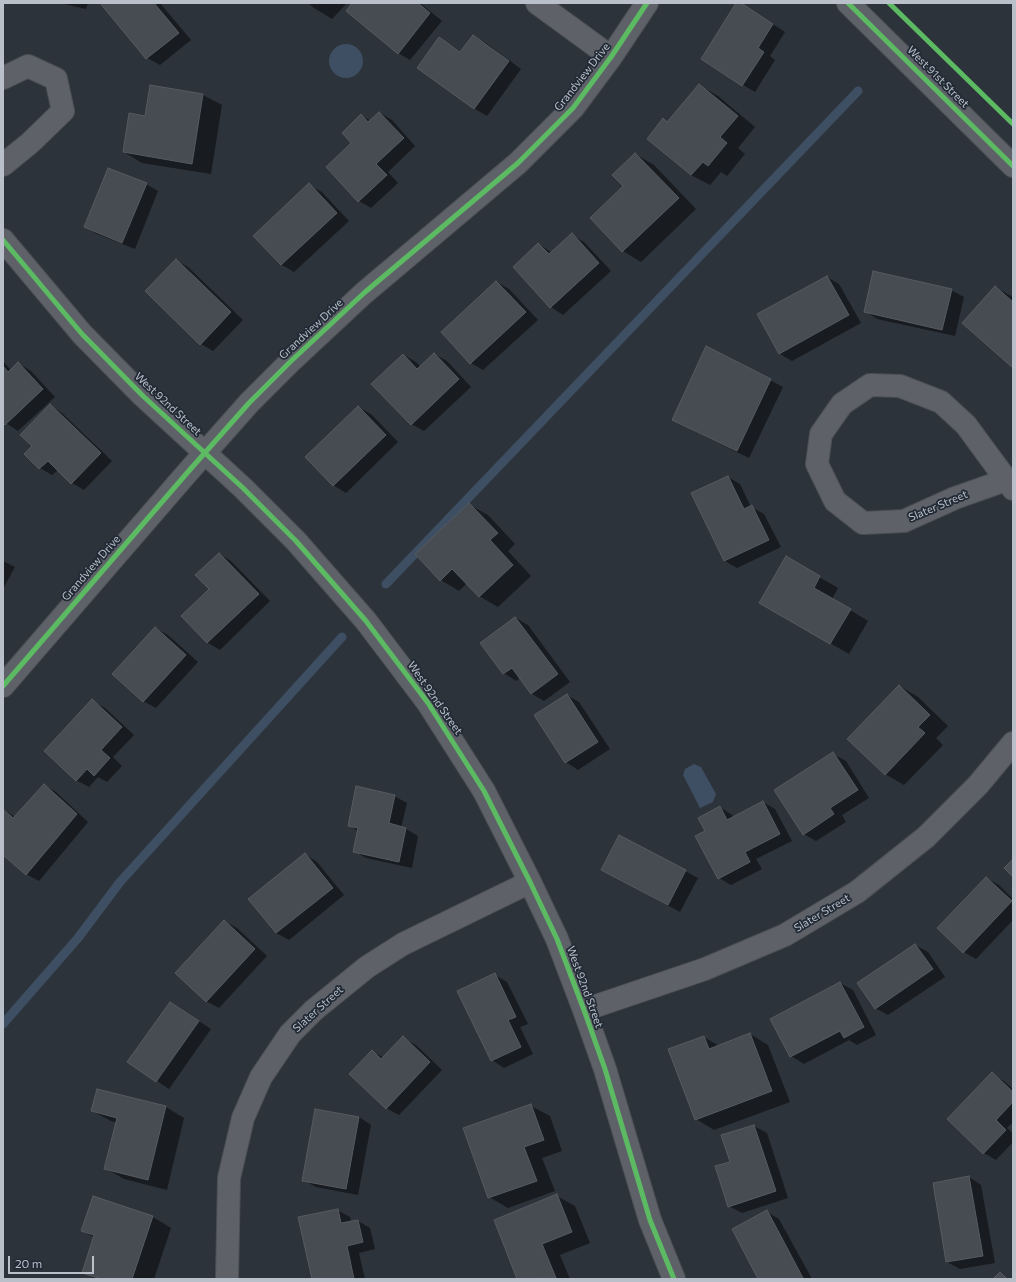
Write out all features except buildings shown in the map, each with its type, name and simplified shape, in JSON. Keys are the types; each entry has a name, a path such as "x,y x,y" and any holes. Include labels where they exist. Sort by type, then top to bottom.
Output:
{"street":[{"path":"537,3 611,57"},
{"name":"Grandview Drive","path":"3,686 249,403 352,304 518,163 573,108 611,57 647,3"},
{"name":"West 91st Street","path":"848,3 1013,166"},
{"path":"3,78 28,66 56,79 62,111 30,143 3,165"},
{"name":"West 92nd Street","path":"3,240 82,334 143,396 243,488 296,541 366,621 428,703 484,791 557,938 605,1069 650,1220 674,1279"},
{"name":"Slater Street","path":"870,384 900,386 942,402 966,425 1009,484 955,498 904,521 863,524 835,501 817,464 821,434 842,404 870,384"},
{"name":"Slater Street","path":"584,1010 705,969 785,935 857,892 926,837 978,786 1013,743"},
{"name":"Slater Street","path":"227,1279 229,1178 243,1118 261,1077 290,1034 314,1010 367,967 403,944 530,882"}],"water":[{"path":"343,44 349,44 353,45 360,51 363,61 362,68 356,75 349,78 343,78 339,77 332,71 329,64 329,58 330,54 336,47"},
{"path":"694,764 701,767 716,794 713,802 700,808 683,775 685,769"}],"waterway":[{"path":"386,584 858,91"},
{"path":"3,1024 78,938 120,882 342,637"}],"cycle path":[{"path":"3,686 249,403 290,362 364,293 518,163 573,108 611,57 647,3"},
{"path":"848,3 1013,166"},
{"path":"889,3 1013,124"},
{"path":"3,240 82,334 143,396 243,488 296,541 366,621 428,703 484,791 557,939 605,1069 650,1220 674,1279"}]}
